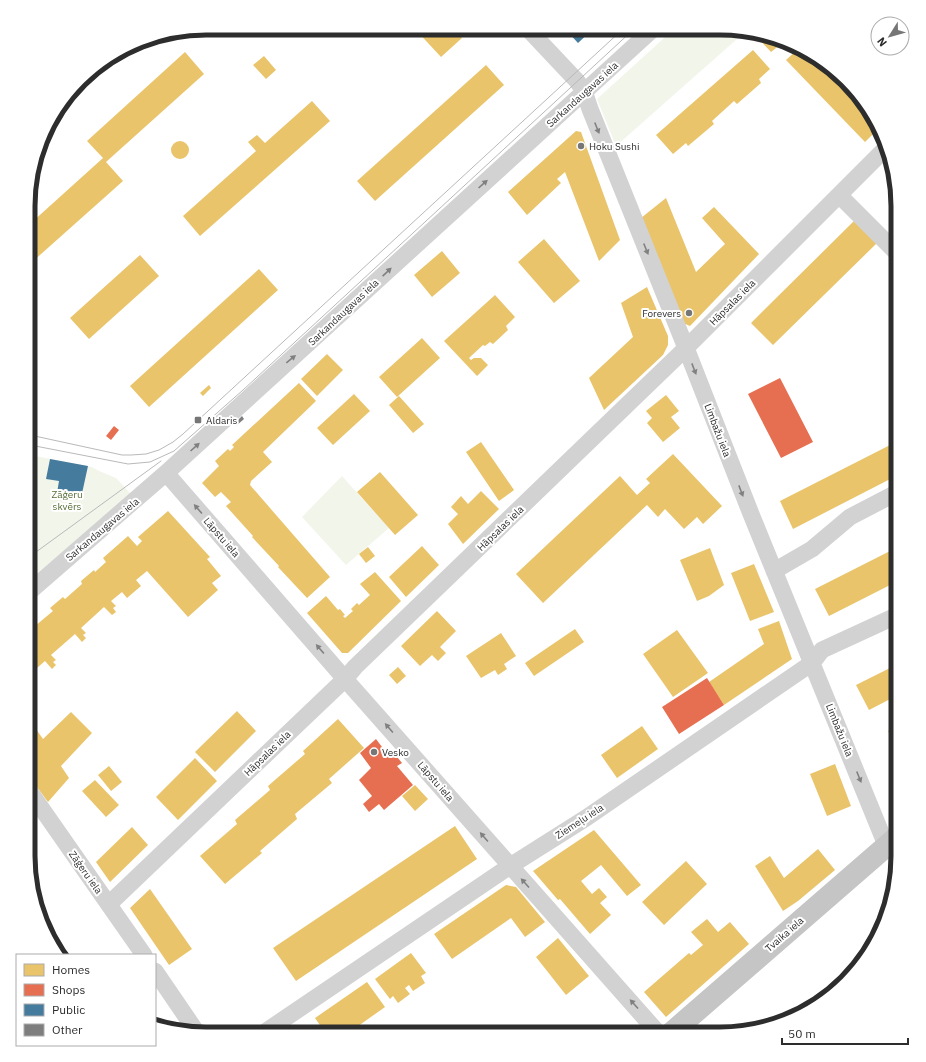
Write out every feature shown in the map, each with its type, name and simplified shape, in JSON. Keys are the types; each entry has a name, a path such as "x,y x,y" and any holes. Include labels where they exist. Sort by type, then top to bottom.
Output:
{"main road":[{"name":"Tvaika iela","path":"678,1027 891,841"}],"street":[{"name":"Limbažu iela","path":"534,35 584,91 750,514 812,663 891,838"},
{"name":"Sarkandaugavas iela","path":"35,587 166,473 646,35"},
{"name":"Hāpsalas iela","path":"109,904 345,679 355,667 686,348 882,151"},
{"path":"839,195 891,247"},
{"name":"Lāpstu iela","path":"166,473 345,679 654,1027"},
{"path":"774,571 812,549 850,518 891,496"},
{"name":"Ziemeļu iela","path":"272,1027 510,866 586,818 812,663 822,650 891,618"},
{"name":"Zāģeru iela","path":"35,799 143,954"},
{"path":"156,972 193,1027"}],"green space":[{"path":"667,35 741,36 616,146 597,99"},
{"name":"Zāģeru skvērs","path":"35,456 92,467 116,478 131,494 35,575"},
{"path":"342,476 389,528 346,565 302,517"}],"building: Homes":[{"path":"421,35 459,35 462,38 441,57"},
{"path":"759,40 779,46 771,52"},
{"path":"753,50 770,69 759,79 761,83 737,104 734,101 712,121 714,124 688,146 686,143 673,154 656,135"},
{"path":"185,52 204,74 106,162 123,181 35,259 35,219 103,158 87,141"},
{"path":"794,52 815,64 833,77 856,102 874,133 865,142 786,60"},
{"path":"264,56 276,70 266,79 253,65"},
{"path":"486,65 504,85 375,201 357,181"},
{"path":"312,101 330,121 200,236 183,216 256,151 248,142 257,135 265,143"},
{"path":"576,131 581,132 620,240 599,261 565,172 557,179 561,183 527,215 508,192"},
{"path":"176,141 184,141 189,146 187,157 184,159 176,159 171,154 171,146"},
{"path":"666,198 696,272 725,244 702,218 714,207 759,254 690,326 683,323 641,218"},
{"path":"855,220 877,243 773,345 751,323"},
{"path":"544,239 580,281 554,303 518,262"},
{"path":"442,251 460,273 432,297 414,275"},
{"path":"140,255 159,276 89,339 70,318"},
{"path":"259,269 278,290 149,407 130,386"},
{"path":"647,287 668,336 668,345 663,355 604,410 589,378 633,337 621,303"},
{"path":"495,295 515,317 506,326 508,330 493,344 490,342 485,346 483,345 469,358 471,360 474,358 481,358 488,365 477,376 444,341"},
{"path":"422,338 440,358 397,397 379,377"},
{"path":"327,354 343,370 317,396 301,379"},
{"path":"299,383 316,401 263,452 272,462 251,481 250,485 330,577 307,598 278,567 279,566 226,506 231,502 221,492 215,497 202,483 219,466 215,461 228,449 230,451 234,447 232,445"},
{"path":"209,385 211,388 203,396 200,393"},
{"path":"354,394 370,411 333,445 317,428"},
{"path":"666,395 679,411 671,417 680,428 663,442 647,423 652,418 646,411"},
{"path":"399,396 424,424 413,433 389,405"},
{"path":"481,442 514,490 499,501 466,452"},
{"path":"891,445 891,479 793,529 780,501"},
{"path":"673,454 722,506 703,524 697,517 684,529 665,509 658,517 647,505 543,603 516,574 620,476 637,495 650,483 646,479"},
{"path":"380,472 418,515 395,535 357,492"},
{"path":"481,491 499,509 463,544 448,524 458,514 451,507 461,496 468,504"},
{"path":"168,511 210,557 207,559 221,576 212,583 218,590 188,617 147,571 136,580 141,586 127,598 122,592 111,601 116,606 113,608 116,612 112,615 104,607 81,628 86,633 83,635 86,638 82,642 75,634 51,655 56,660 53,662 56,665 52,669 45,661 35,670 35,626 53,611 50,608 63,597 65,599 82,584 81,581 94,570 95,572 106,562 103,558 128,536 137,546 142,541 138,537"},
{"path":"422,546 439,565 406,597 389,577"},
{"path":"368,547 375,556 366,563 359,554"},
{"path":"710,548 724,585 709,596 697,601 680,560"},
{"path":"891,551 891,585 829,616 815,589"},
{"path":"754,564 774,612 750,621 731,573"},
{"path":"375,572 401,601 348,653 342,653 307,613 326,596 338,610 340,609 345,615 343,616 345,618 353,611 351,609 357,603 359,605 370,595 360,584"},
{"path":"437,611 456,631 440,647 446,653 438,661 432,655 420,666 401,646"},
{"path":"779,621 792,659 724,705 709,682 764,644 758,629"},
{"path":"575,629 584,642 534,676 525,663"},
{"path":"677,630 708,673 673,697 643,654"},
{"path":"501,633 516,656 504,664 507,669 498,675 495,670 481,678 466,656"},
{"path":"398,667 406,676 397,684 389,675"},
{"path":"891,668 891,699 869,710 856,685"},
{"path":"237,711 256,731 215,772 195,752"},
{"path":"71,712 92,733 61,766 69,778 48,802 35,784 35,728 43,739"},
{"path":"338,719 364,748 329,779 332,783 295,814 297,819 260,851 262,853 225,884 200,856 237,824 235,820 270,790 268,786 305,754 303,751"},
{"path":"642,726 658,749 617,778 601,755"},
{"path":"891,730 891,736 888,731"},
{"path":"195,758 217,781 178,820 156,797"},
{"path":"835,764 851,806 827,816 810,774"},
{"path":"109,766 122,782 111,791 98,775"},
{"path":"95,780 119,805 106,817 82,791"},
{"path":"415,785 428,799 415,811 402,796"},
{"path":"455,826 477,859 296,981 273,948"},
{"path":"132,827 148,845 110,882 96,862"},
{"path":"594,830 641,885 627,896 601,865 581,881 592,894 599,888 607,897 600,903 611,915 590,934 560,899 558,900 533,871"},
{"path":"818,849 835,870 798,901 783,911 755,866 770,856 784,878"},
{"path":"686,861 707,884 664,925 642,902"},
{"path":"506,885 516,887 545,922 525,937 511,918 452,959 434,934"},
{"path":"150,889 192,949 169,965 130,908"},
{"path":"707,919 718,932 730,922 749,944 666,1017 644,992 689,953 691,955 703,945 691,932"},
{"path":"558,938 589,976 566,995 536,957"},
{"path":"411,953 426,973 421,976 425,983 413,991 409,985 405,988 410,994 398,1003 393,996 390,999 375,979"},
{"path":"367,982 385,1007 357,1027 321,1027 315,1018"}],"building: Shops":[{"path":"780,378 813,442 781,458 748,394"},
{"path":"114,426 119,430 111,440 106,436"},
{"path":"707,678 724,705 679,734 662,707"},
{"path":"376,739 388,755 393,752 402,763 397,766 413,785 384,810 379,804 369,812 363,804 372,796 359,780 371,768 360,753"}],"building: Public":[{"path":"571,35 587,35 578,43"},
{"path":"50,459 88,466 81,498 57,493 59,481 46,479"}],"building: Other":[{"path":"242,416 244,419 236,426 234,424"}],"tram line":[{"path":"35,436 122,455 146,454 159,450 173,442 616,35"},
{"path":"35,446 128,464 150,462 174,451 243,390 628,35"},
{"path":"35,553 161,461"}],"place":[{"name":"Hoku Sushi","path":"581,146"},
{"name":"Forevers","path":"689,313"},
{"name":"Aldaris","path":"198,420"},
{"name":"Vesko","path":"374,752"}]}
